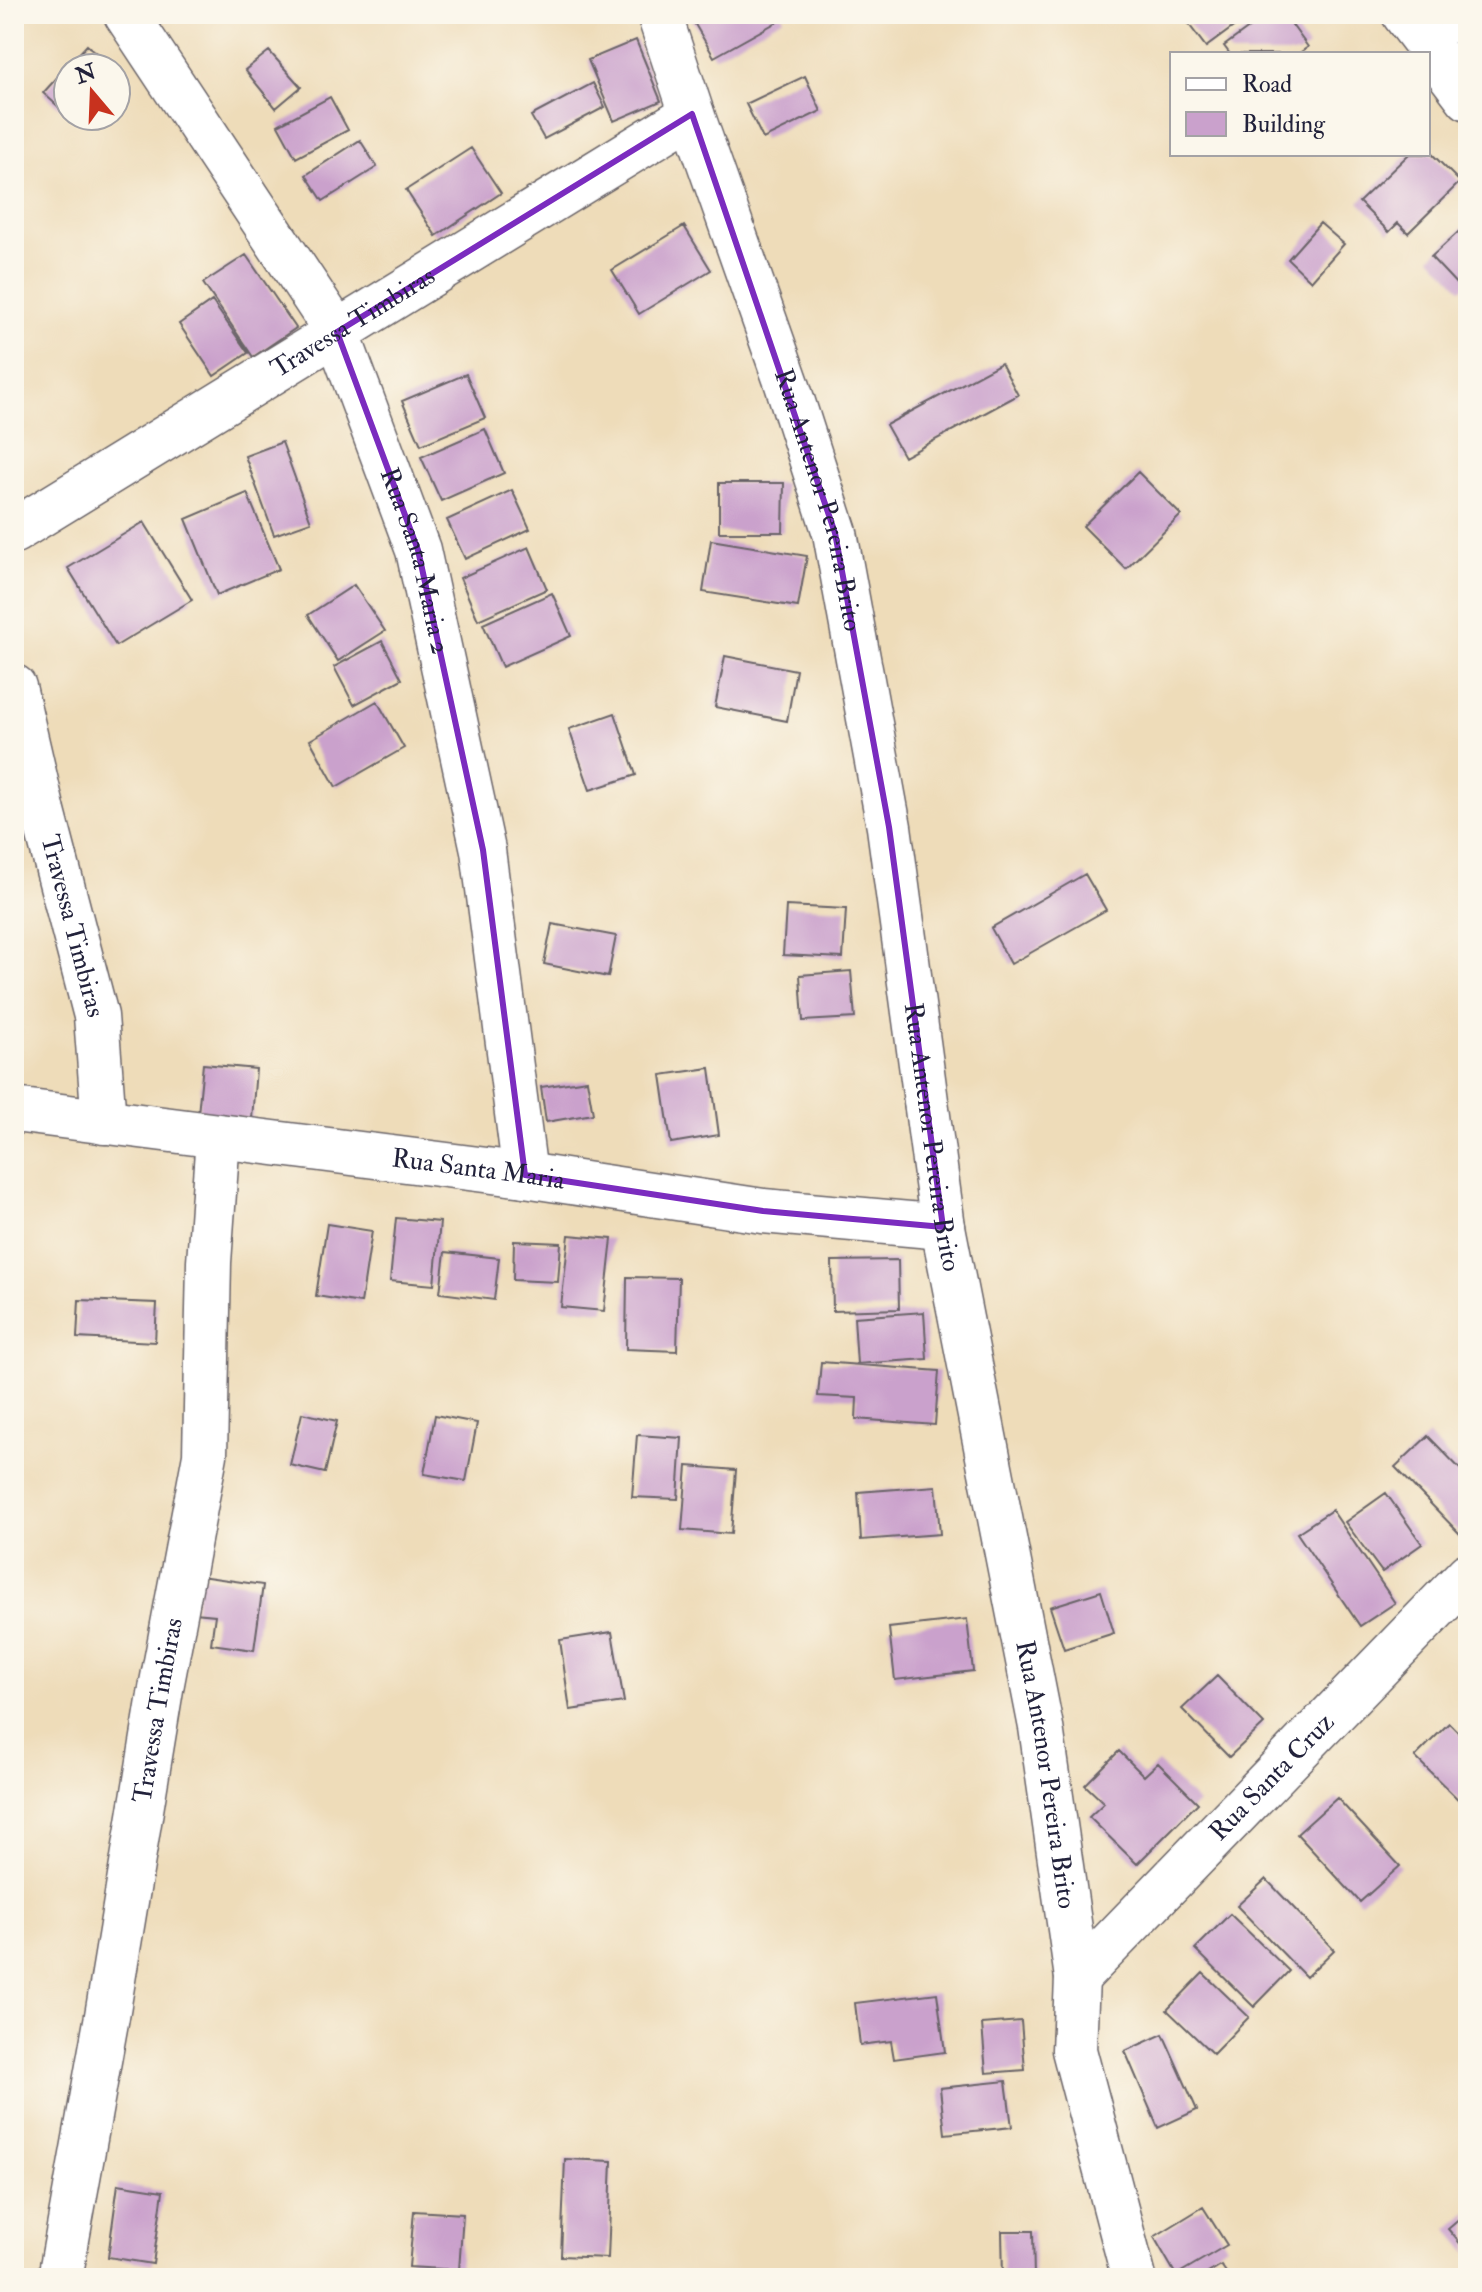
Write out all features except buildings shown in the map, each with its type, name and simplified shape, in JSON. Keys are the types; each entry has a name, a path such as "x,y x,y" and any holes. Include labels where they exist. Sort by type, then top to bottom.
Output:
{"street":[{"name":"Rua Santa Maria 2","path":"126,14 337,332 418,550 483,850 525,1175"},
{"name":"Rua Antenor Pereira Brito","path":"659,14 835,533 889,827 943,1227 1041,1727 1077,1978 1074,2050 1134,2278"},
{"path":"1404,14 1460,68"},
{"path":"1459,14 1468,26"},
{"name":"Travessa Timbiras","path":"14,531 692,114"},
{"name":"Travessa Timbiras","path":"14,687 96,1016 104,1122"},
{"name":"Rua Santa Maria","path":"14,1110 525,1175 763,1211 943,1227"},
{"name":"Travessa Timbiras","path":"60,2278 162,1683 205,1455 209,1262 218,1137"},
{"name":"Rua Santa Cruz","path":"1077,1978 1468,1575"}],"highlighted area":[{"path":"692,114 835,533 889,827 943,1227 763,1211 525,1175 483,850 418,550 337,332"}]}
